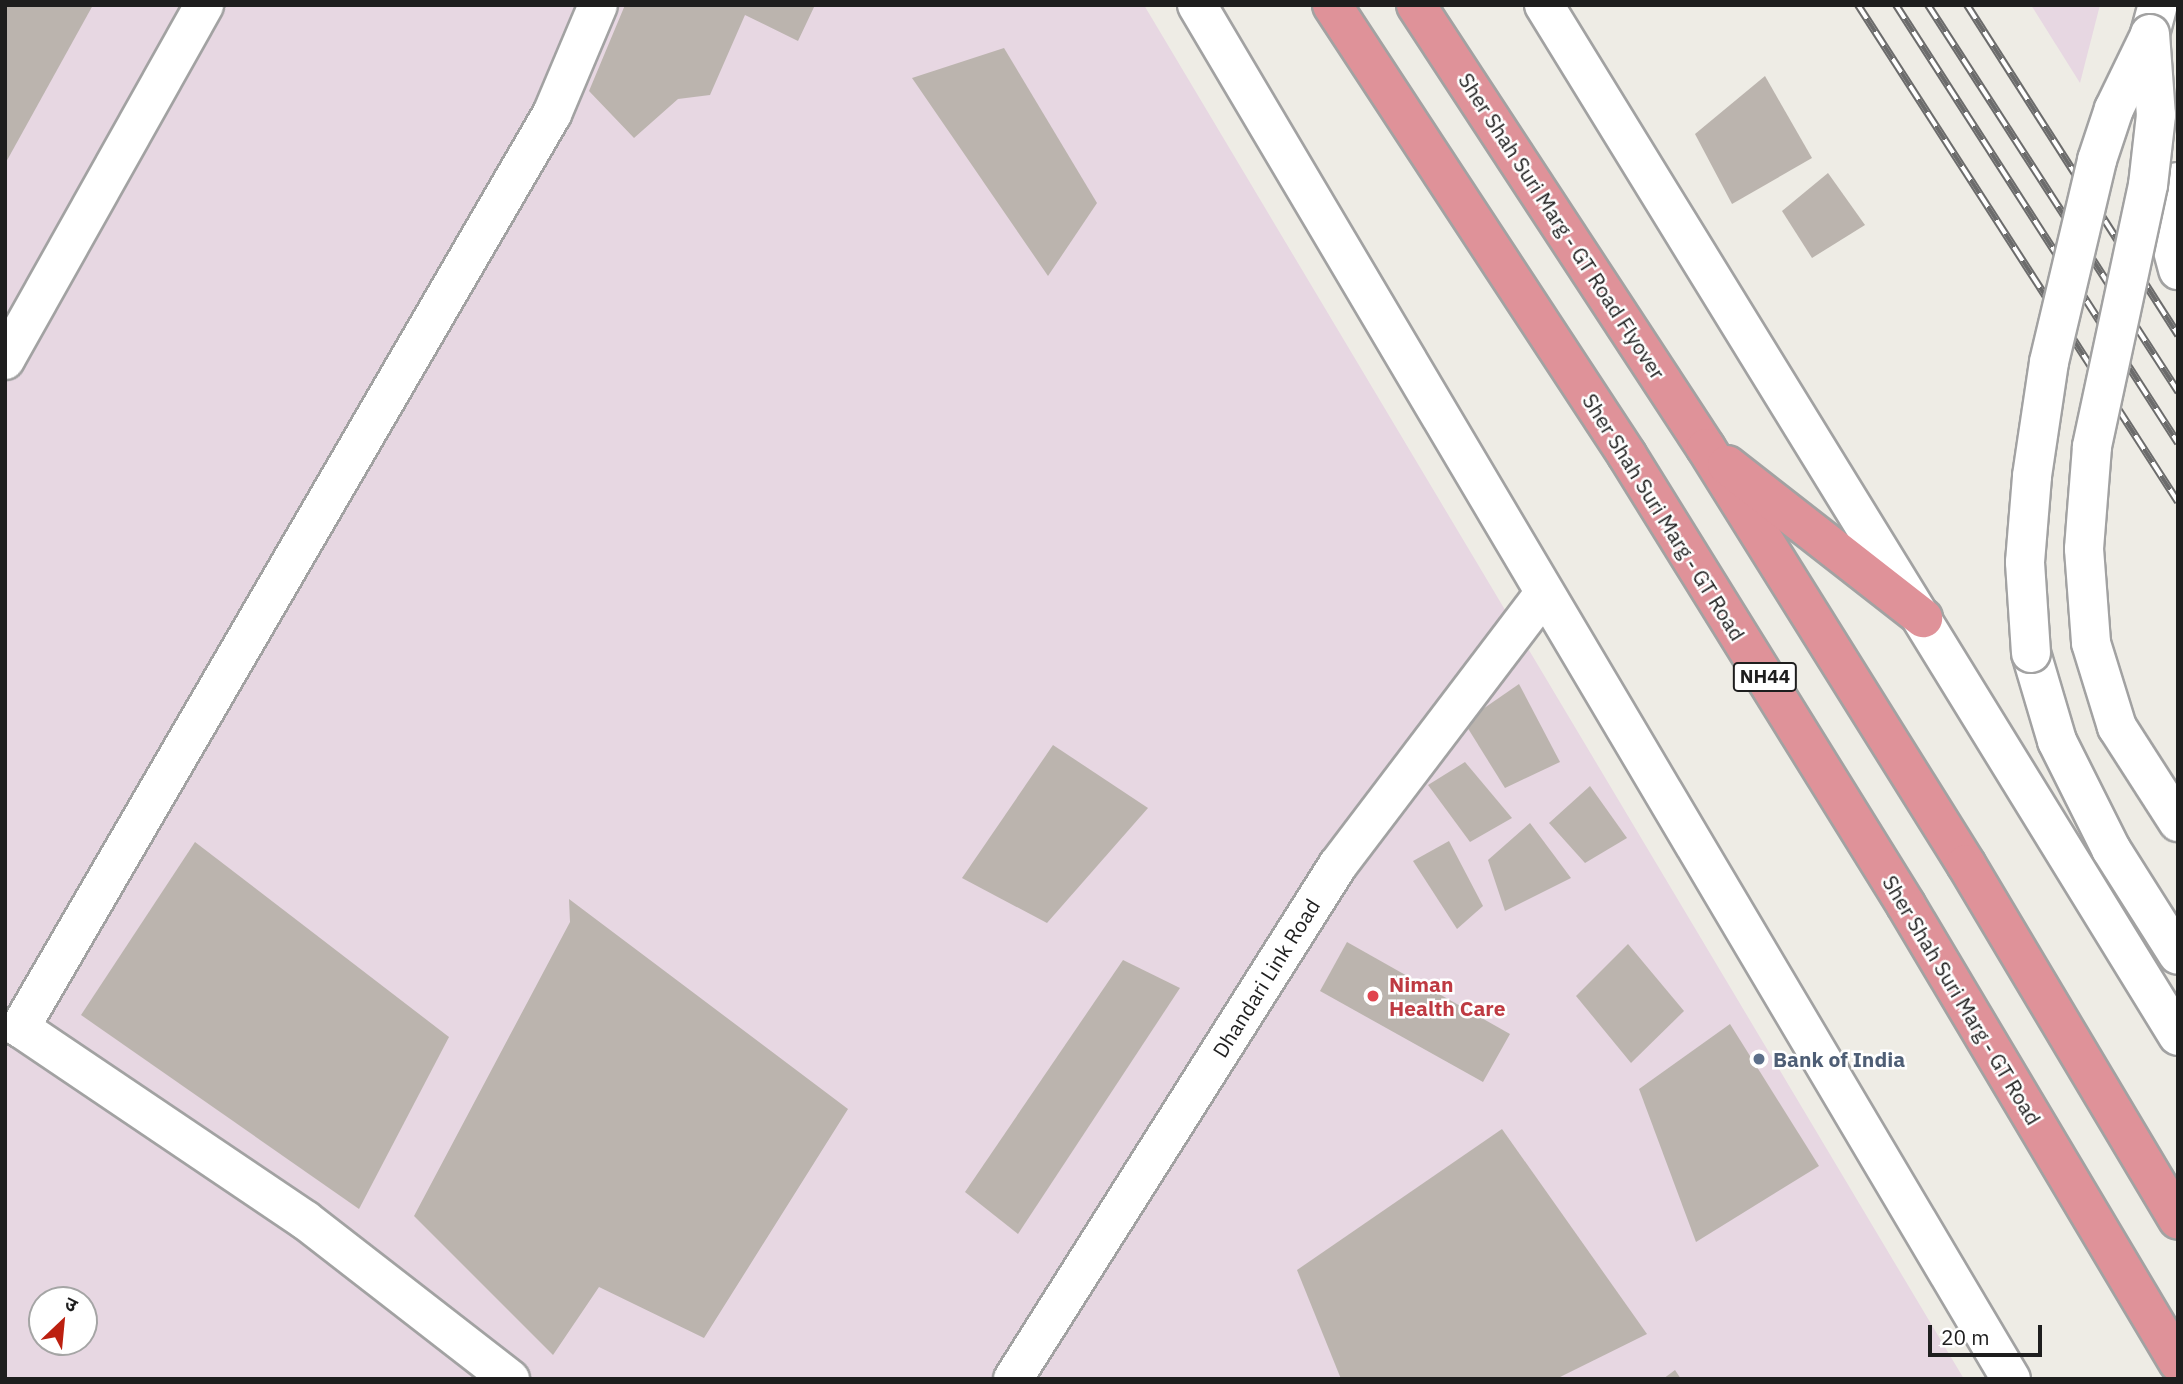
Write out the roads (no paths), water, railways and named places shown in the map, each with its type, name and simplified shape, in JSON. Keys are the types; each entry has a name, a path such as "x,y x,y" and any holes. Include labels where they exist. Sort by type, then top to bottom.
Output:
{"highway":[{"name":"Sher Shah Suri Marg - GT Road","path":"1332,5 1627,455 1906,905 2178,1362"},
{"name":"Sher Shah Suri Marg - GT Road Flyover","path":"1416,5 1706,448"},
{"path":"1706,448 1923,618"},
{"path":"1706,448 1966,864 2178,1220"}],"street":[{"path":"5,360 204,5"},
{"path":"510,1379 305,1220 13,1024 552,114 598,5"},
{"path":"1197,5 2011,1379"},
{"path":"1544,5 2178,1036"},
{"path":"2154,20 2156,115 2148,185 2092,447 2084,549 2091,643 2118,727 2178,822"},
{"path":"2154,20 2114,109 2076,247 2049,362 2032,476 2025,562 2031,653 2057,741 2110,849 2178,955"},
{"path":"2178,182 2172,247 2178,270"},
{"name":"Dhandari Link Road","path":"1013,1379 1338,865 1544,594"}],"railway":[{"path":"1858,5 2178,502"},
{"path":"1896,5 2178,443"},
{"path":"1928,5 2178,392"},
{"path":"1967,5 2178,335"}],"place":[{"name":"Niman Health Care","path":"1373,996"},
{"name":"Bank of India","path":"1759,1059"}]}
